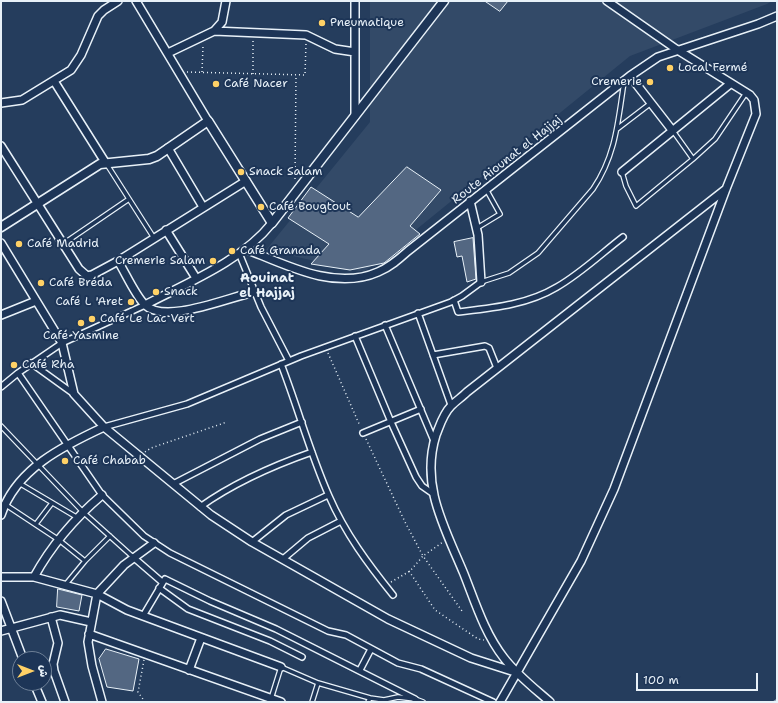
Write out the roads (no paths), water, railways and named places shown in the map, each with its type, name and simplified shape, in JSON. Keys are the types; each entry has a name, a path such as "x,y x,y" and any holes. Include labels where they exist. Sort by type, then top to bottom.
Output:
{"street":[{"path":"1,103 22,100 71,70 76,64 98,16 118,1"},
{"path":"136,1 272,223"},
{"path":"168,53 214,31 222,22 226,1"},
{"path":"355,1 355,116"},
{"path":"1,387 18,373 62,343 145,305 196,278 243,251 262,236 444,1"},
{"path":"500,702 581,561 614,489 726,189 756,114 754,100 746,93 676,49 607,1"},
{"name":"Route Aiounat el Hajjaj","path":"243,251 308,273 342,279 368,276 388,267 470,201 630,76 658,56 758,24 777,16"},
{"path":"214,31 306,35 335,49 355,52"},
{"path":"630,76 672,130"},
{"path":"54,81 105,162"},
{"path":"622,172 730,84"},
{"path":"1,228 100,164 105,162 149,159 168,148 208,120"},
{"path":"1,146 78,269 87,276 92,275 118,261 246,181"},
{"path":"168,148 203,207"},
{"path":"550,702 504,658 493,641 473,596 432,493 430,470 434,441 441,421 451,405 726,189"},
{"path":"1,516 3,504 18,483 39,464 67,444 104,427 187,404 281,364 454,300 481,282 476,229 470,201"},
{"path":"166,230 196,278"},
{"path":"454,300 458,312 494,308 536,297 557,287 623,237"},
{"path":"1,243 62,343 74,394"},
{"path":"243,251 255,292 289,361"},
{"path":"118,261 145,305 162,311 182,311 202,307 227,298 255,292"},
{"path":"2,313 36,301"},
{"path":"418,313 451,405"},
{"path":"385,325 434,441"},
{"path":"356,336 391,422 420,483 432,493"},
{"path":"433,354 485,346 489,348 497,368"},
{"path":"32,363 74,394 104,427 227,527 388,619 471,658 518,673"},
{"path":"281,364 328,496 363,557 393,595"},
{"path":"18,373 102,496 154,543 195,566 328,631 346,635 398,663 421,669 492,702"},
{"path":"363,433 421,409"},
{"path":"173,484 260,440 302,422"},
{"path":"200,506 244,479 312,452"},
{"path":"34,577 46,554 83,512 102,496"},
{"path":"252,542 286,515 328,496"},
{"path":"284,559 308,538 341,521"},
{"path":"102,702 92,666 88,634 97,594 105,584 133,557 154,543"},
{"path":"133,557 162,582"},
{"path":"1,577 34,577 66,584 97,594 112,603 142,616 281,668"},
{"path":"142,616 165,579 210,601 276,629 360,670 414,700"},
{"path":"159,588 188,609 270,641 302,657"},
{"path":"1,601 20,651"},
{"path":"1,631 60,615 91,622"},
{"path":"51,617 58,643 53,664 54,671 65,702"},
{"path":"88,634 270,700 281,702"},
{"path":"189,670 201,638"},
{"path":"360,670 371,649"},
{"path":"37,691 42,702"}],"lane":[{"path":"481,282 509,272 538,253 578,208 600,179 614,146 624,81"},
{"path":"622,172 626,186 636,206 715,139 746,93"},
{"path":"617,129 651,103"},
{"path":"672,130 693,159"},
{"path":"105,162 154,238"},
{"path":"476,229 500,214 486,189"},
{"path":"63,244 129,199"},
{"path":"1,426 39,464 83,512 133,557"},
{"path":"18,483 78,518"},
{"path":"36,524 52,503"},
{"path":"3,504 36,524 85,560"},
{"path":"66,584 85,560 110,536"},
{"path":"270,700 281,668 318,683 369,700 384,700 398,697 422,702"},
{"path":"312,702 318,683"}],"place":[{"name":"Pneumatique","path":"322,23"},
{"name":"Local Fermé","path":"670,68"},
{"name":"Cremerie","path":"650,82"},
{"name":"Café Nacer","path":"216,84"},
{"name":"Snack Salam","path":"241,172"},
{"name":"Café Bougtout","path":"261,207"},
{"name":"Café Madrid","path":"19,244"},
{"name":"Café Granada","path":"232,251"},
{"name":"Cremerie Salam","path":"213,261"},
{"name":"Café Bréda","path":"41,283"},
{"name":"Snack","path":"156,292"},
{"name":"Café L 'Aret","path":"131,302"},
{"name":"Café Le Lac Vert","path":"92,319"},
{"name":"Café Yasmine","path":"81,323"},
{"name":"Café Rha","path":"14,365"},
{"name":"Café Chabab","path":"65,461"}],"district":[{"name":"Aouinat el Hajjaj","path":"267,286"}]}
